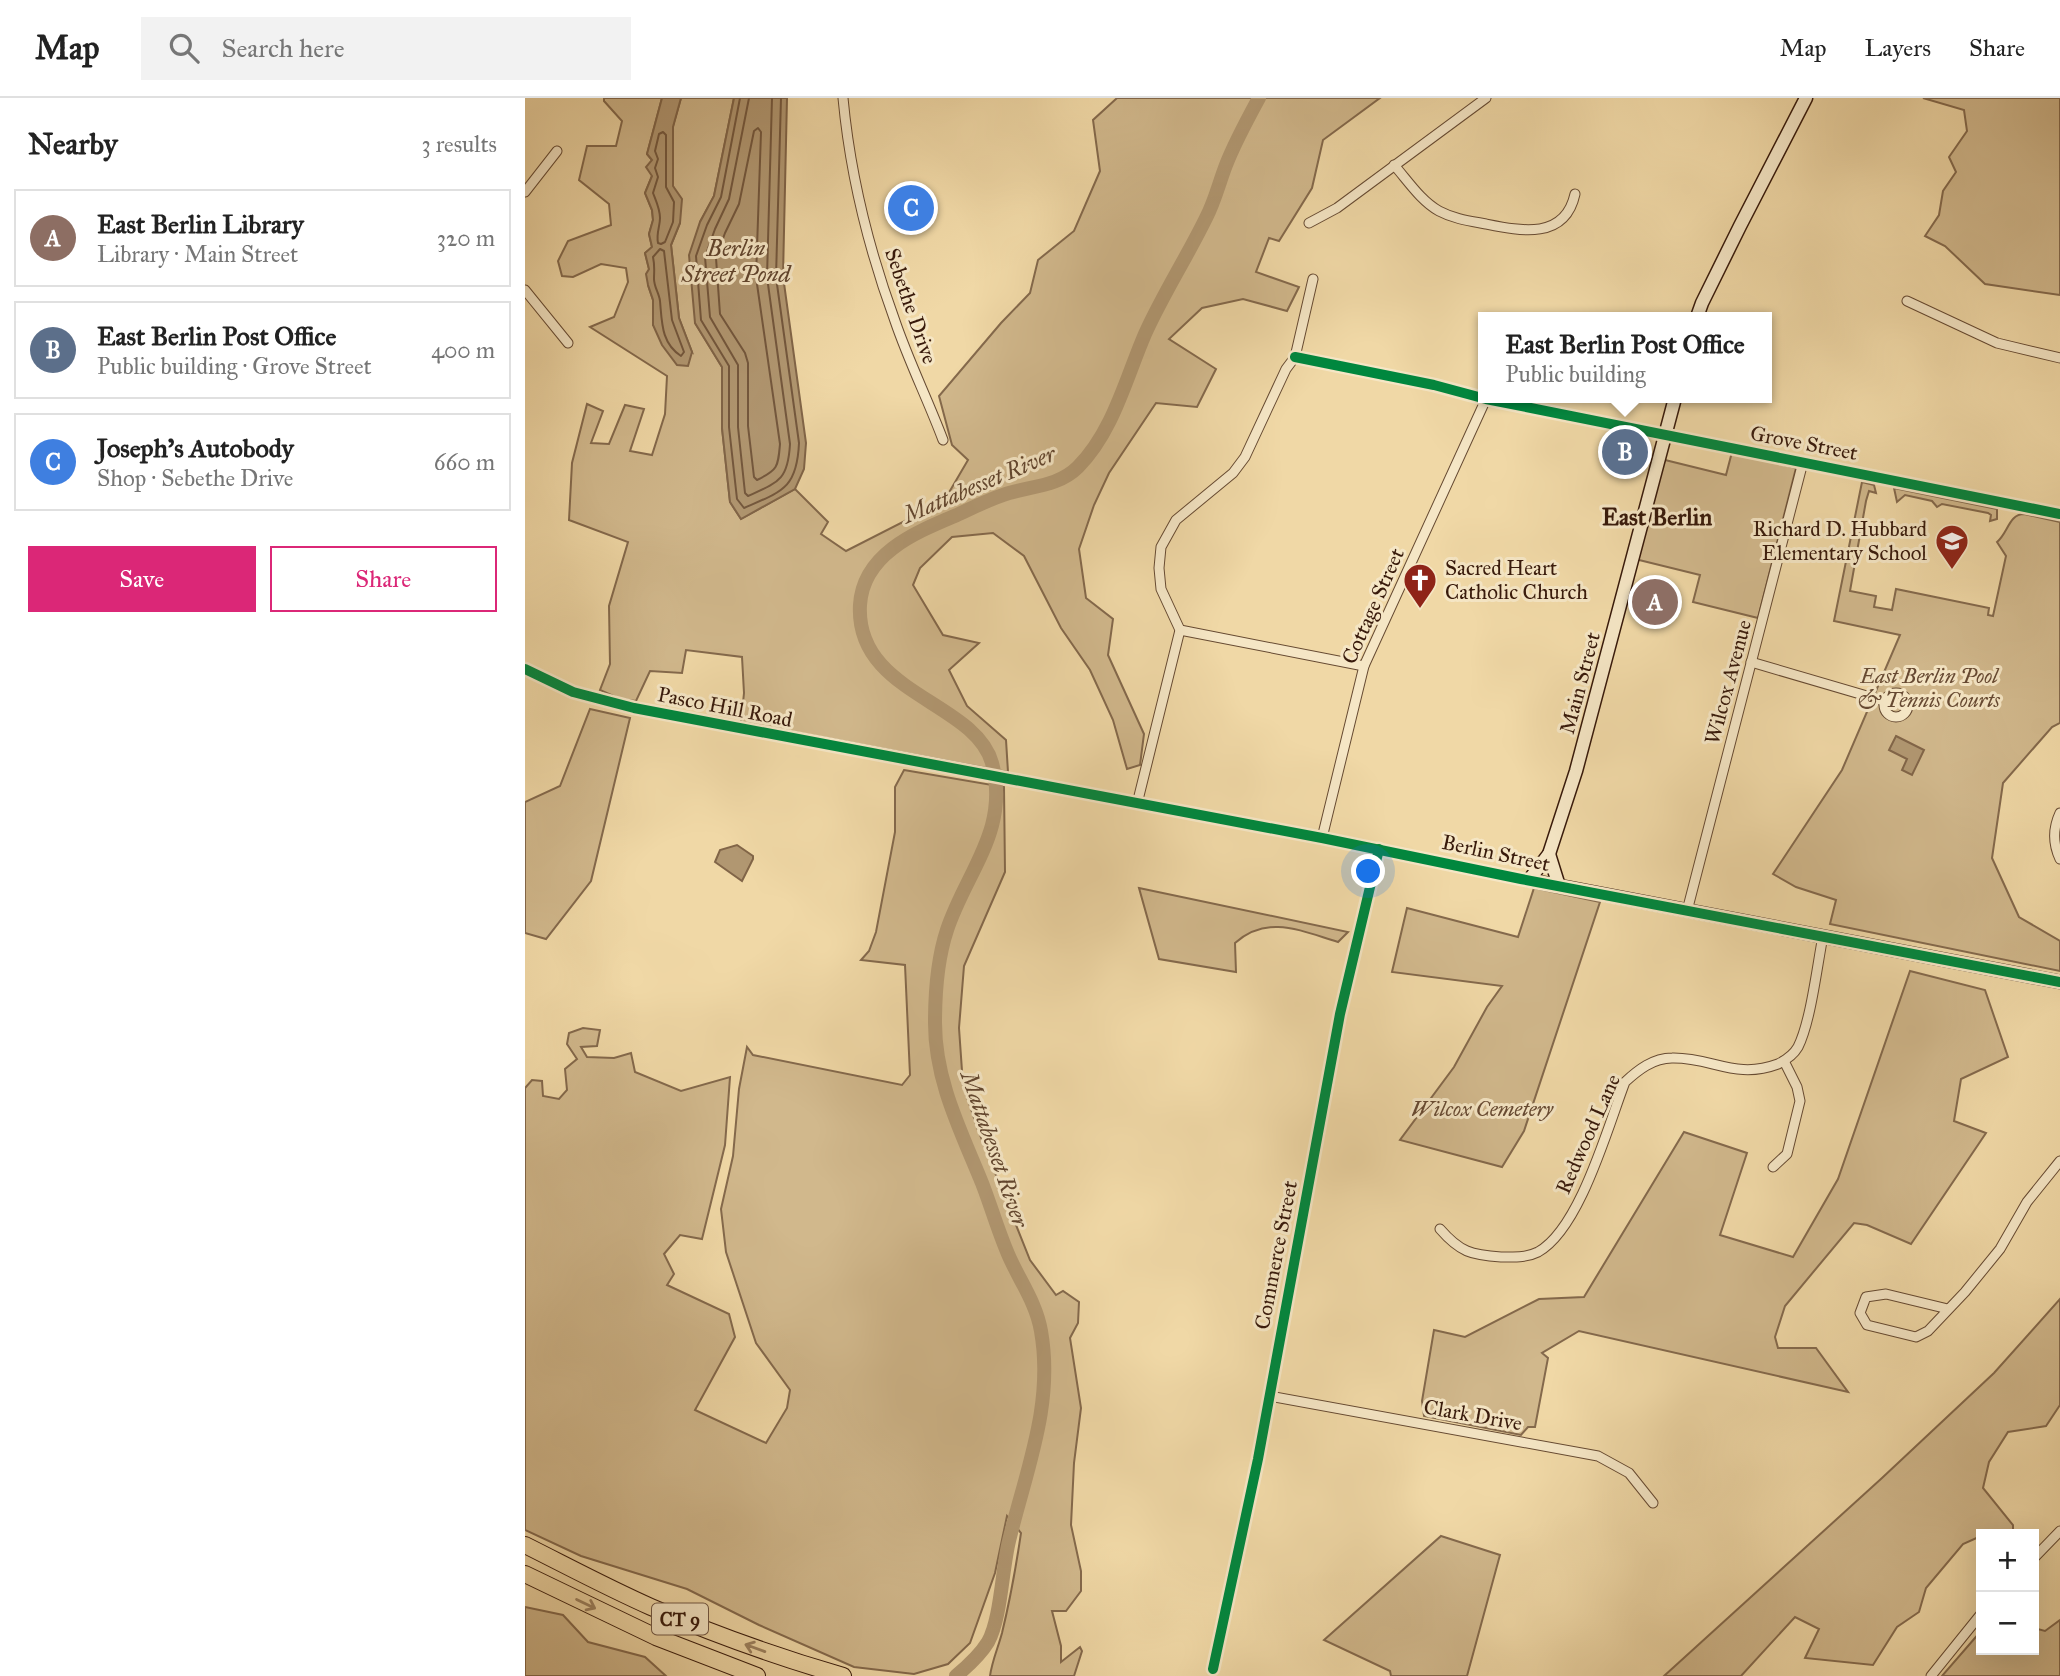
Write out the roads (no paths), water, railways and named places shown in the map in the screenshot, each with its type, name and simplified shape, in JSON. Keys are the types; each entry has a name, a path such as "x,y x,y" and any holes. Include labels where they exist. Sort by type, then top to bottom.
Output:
{"highway":[{"name":"CT 9","path":"525,1545 694,1625 766,1652 843,1676"},
{"name":"CT 9","path":"525,1574 646,1633 757,1676"}],"street":[{"name":"Sebethe Drive","path":"843,98 856,181 875,259 895,321 943,440"},
{"path":"1309,223 1336,208 1486,98"},
{"path":"1699,312 1739,226 1806,98"},
{"path":"525,192 557,151"},
{"path":"1394,165 1436,209 1463,220 1515,230 1540,229 1551,225 1570,211 1575,194"},
{"path":"1137,804 1180,630 1159,579 1159,557 1165,538 1183,513 1233,473 1245,457 1286,369 1295,357 1314,279"},
{"path":"525,290 568,343"},
{"path":"1907,302 1997,343 2060,358"},
{"name":"Grove Street","path":"1295,357 1434,385 1478,397"},
{"name":"Cottage Street","path":"1322,838 1364,666 1484,403"},
{"name":"Grove Street","path":"1506,403 2060,514"},
{"name":"Main Street","path":"1529,880 1549,854 1576,771 1674,403"},
{"name":"Wilcox Avenue","path":"1687,911 1804,462"},
{"path":"1180,630 1364,666"},
{"path":"1751,662 1884,701"},
{"name":"Pasco Hill Road","path":"525,669 573,692 614,704 924,764"},
{"name":"Berlin Street","path":"924,764 1322,838 2060,982"},
{"path":"2060,813 2055,824 2055,842 2060,859"},
{"name":"Commerce Street","path":"1213,1669 1245,1523 1340,1014 1379,849"},
{"path":"1549,854 1559,886"},
{"path":"1773,1167 1787,1154 1800,1101 1797,1087 1784,1061 1796,1050 1803,1034 1823,936"},
{"name":"Redwood Lane","path":"1440,1229 1455,1246 1471,1253 1521,1258 1537,1253 1552,1242 1580,1198 1597,1161 1625,1082 1635,1073 1652,1063 1673,1058 1750,1071 1784,1061"},
{"path":"1948,1309 1887,1294 1866,1297 1860,1313 1867,1325 1916,1337 1928,1331 1965,1292 2000,1249 2027,1202 2060,1161"},
{"name":"Clark Drive","path":"1269,1396 1598,1456 1629,1473 1653,1503"},
{"path":"2039,1553 2060,1531"},
{"path":"1931,1676 1976,1620"}],"water":[{"path":"662,98 681,98 673,127 673,186 682,199 680,223 671,245 679,318 692,352 688,366 677,365 662,345 653,325 653,300 646,274 649,269 645,253 652,247 649,234 653,220 645,193 652,176 646,167 652,160 647,154"},
{"name":"Berlin Street Pond","path":"734,98 787,98 783,276 806,443 804,469 795,489 741,519 730,502 722,428 722,367 695,323 689,255 700,222 714,196"},
{"path":"1896,736 1924,750 1912,775 1902,770 1907,759 1889,750"},
{"path":"737,845 753,856 742,881 715,862 720,850"}],"waterway":[{"name":"Mattabesset River","path":"956,1676 981,1651 992,1632 999,1607 1009,1541 1036,1437 1044,1385 1039,1320 1004,1245 958,1125 944,1085 936,1044 935,1000 941,953 955,909 991,830 996,787 992,763 981,742 963,725 895,678 876,659 864,635 860,605 863,587 881,558 910,537 996,497 1063,478 1078,467 1090,453 1110,421 1145,334 1209,212 1230,156 1259,98"}],"place":[{"name":"Joseph's Autobody","path":"911,208"},
{"name":"East Berlin Post Office","path":"1625,452"},
{"name":"Richard D. Hubbard Elementary School","path":"1952,571"},
{"name":"East Berlin Library","path":"1655,602"},
{"name":"Sacred Heart Catholic Church","path":"1420,610"}],"district":[{"name":"East Berlin","path":"1657,517"}],"park label":[{"name":"East Berlin Pool & Tennis Courts","path":"1929,688"},
{"name":"Wilcox Cemetery","path":"1482,1109"}]}
